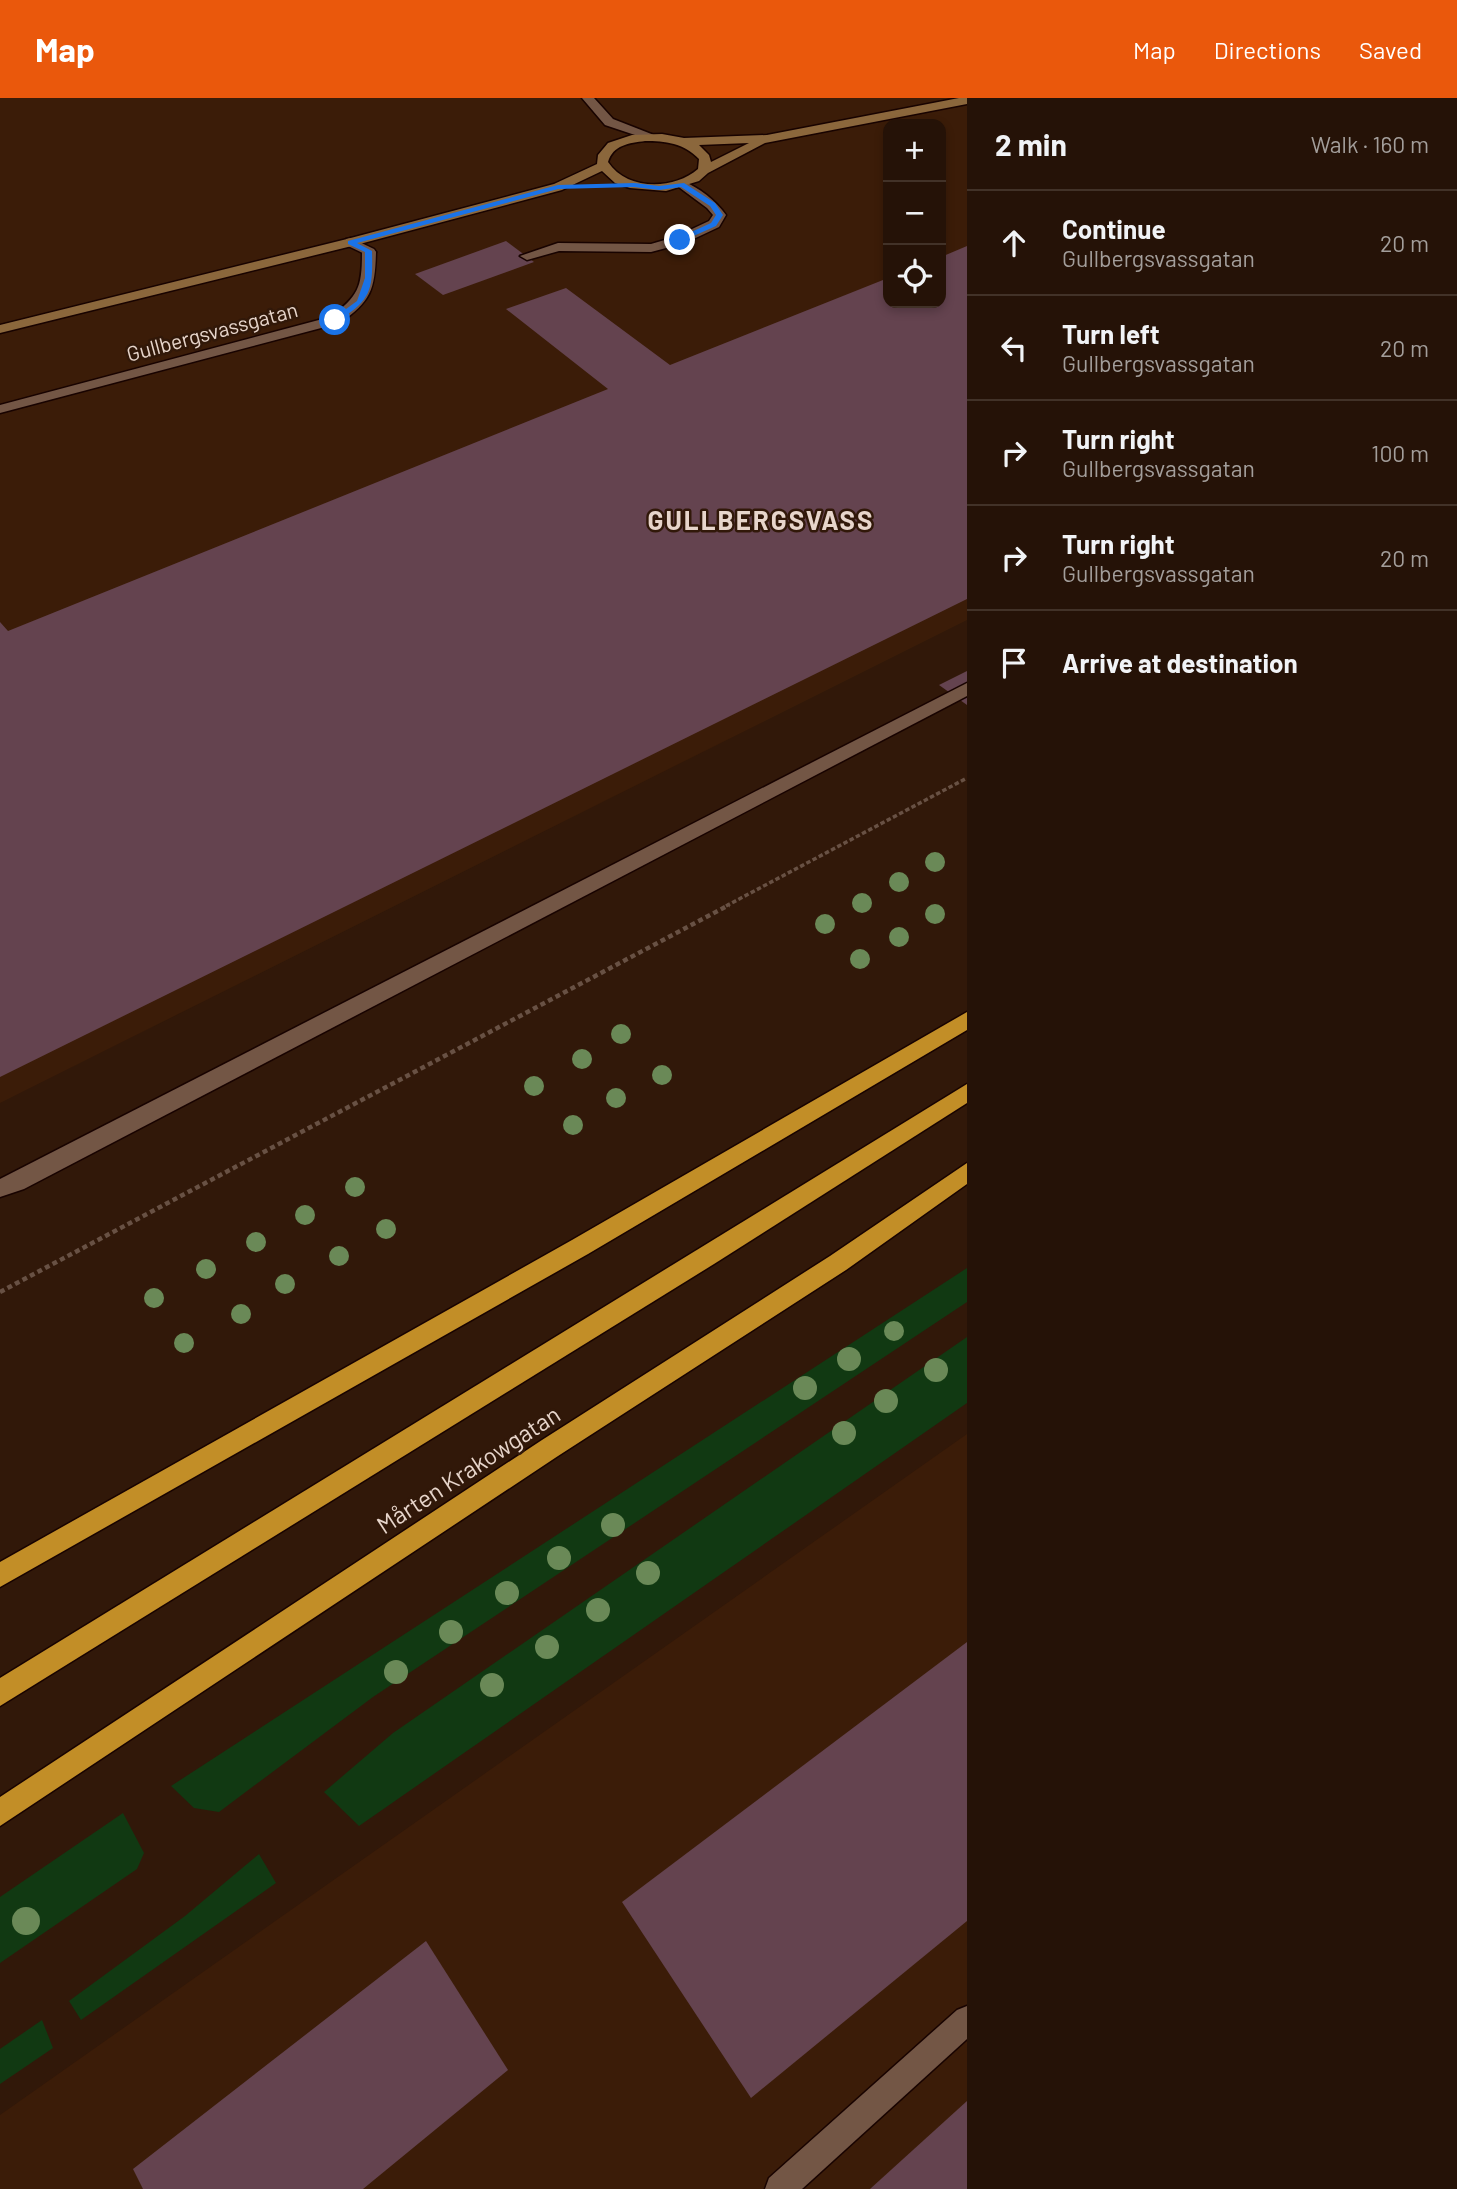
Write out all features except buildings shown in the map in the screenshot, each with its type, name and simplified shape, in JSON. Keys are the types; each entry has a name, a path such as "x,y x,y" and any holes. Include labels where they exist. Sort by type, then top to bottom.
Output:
{"highway":[{"path":"0,1575 580,1247 967,1020"},
{"path":"0,1693 706,1257 967,1092"},
{"name":"Mårten Krakowgatan","path":"0,1813 550,1448 838,1262 967,1172"}],"street":[{"path":"588,98 609,121 653,137 684,142 767,139 967,100"},
{"path":"609,121 611,146"},
{"path":"634,185 614,178 603,166 604,154 611,146 630,139 653,137"},
{"path":"558,187 634,185 659,188 682,185 696,178 704,170 767,139"},
{"path":"684,142 703,155 706,161 704,170"},
{"path":"0,329 351,242 558,187 603,166"},
{"path":"527,256 558,247 651,248 680,240 714,224 720,215 712,205 682,185"},
{"name":"Gullbergsvassgatan","path":"0,409 335,320 361,302 369,278 369,251 351,242"},
{"path":"0,1188 16,1183 967,689"},
{"path":"780,2189 967,2020"}],"path":[{"path":"0,1292 967,778"}],"shaded area":[{"path":"0,98 967,98 967,620 0,1103"},
{"path":"967,1434 967,2189 0,2189 0,2115"}],"green space":[{"path":"967,1268 967,1302 373,1697 219,1812 194,1808 171,1786"},
{"path":"967,1337 967,1403 359,1826 324,1792 393,1733"},
{"path":"123,1813 144,1853 137,1869 0,1963 0,1897"},
{"path":"259,1854 276,1883 81,2020 69,2001 185,1916"},
{"path":"42,2020 53,2048 0,2084 0,2049"}],"district":[{"name":"GULLBERGSVASS","path":"761,519"}],"route":[{"path":"335,320 361,302 369,278 369,251 351,242 558,187 634,185 659,188 682,185 712,205 720,215 714,224 680,240"}]}
